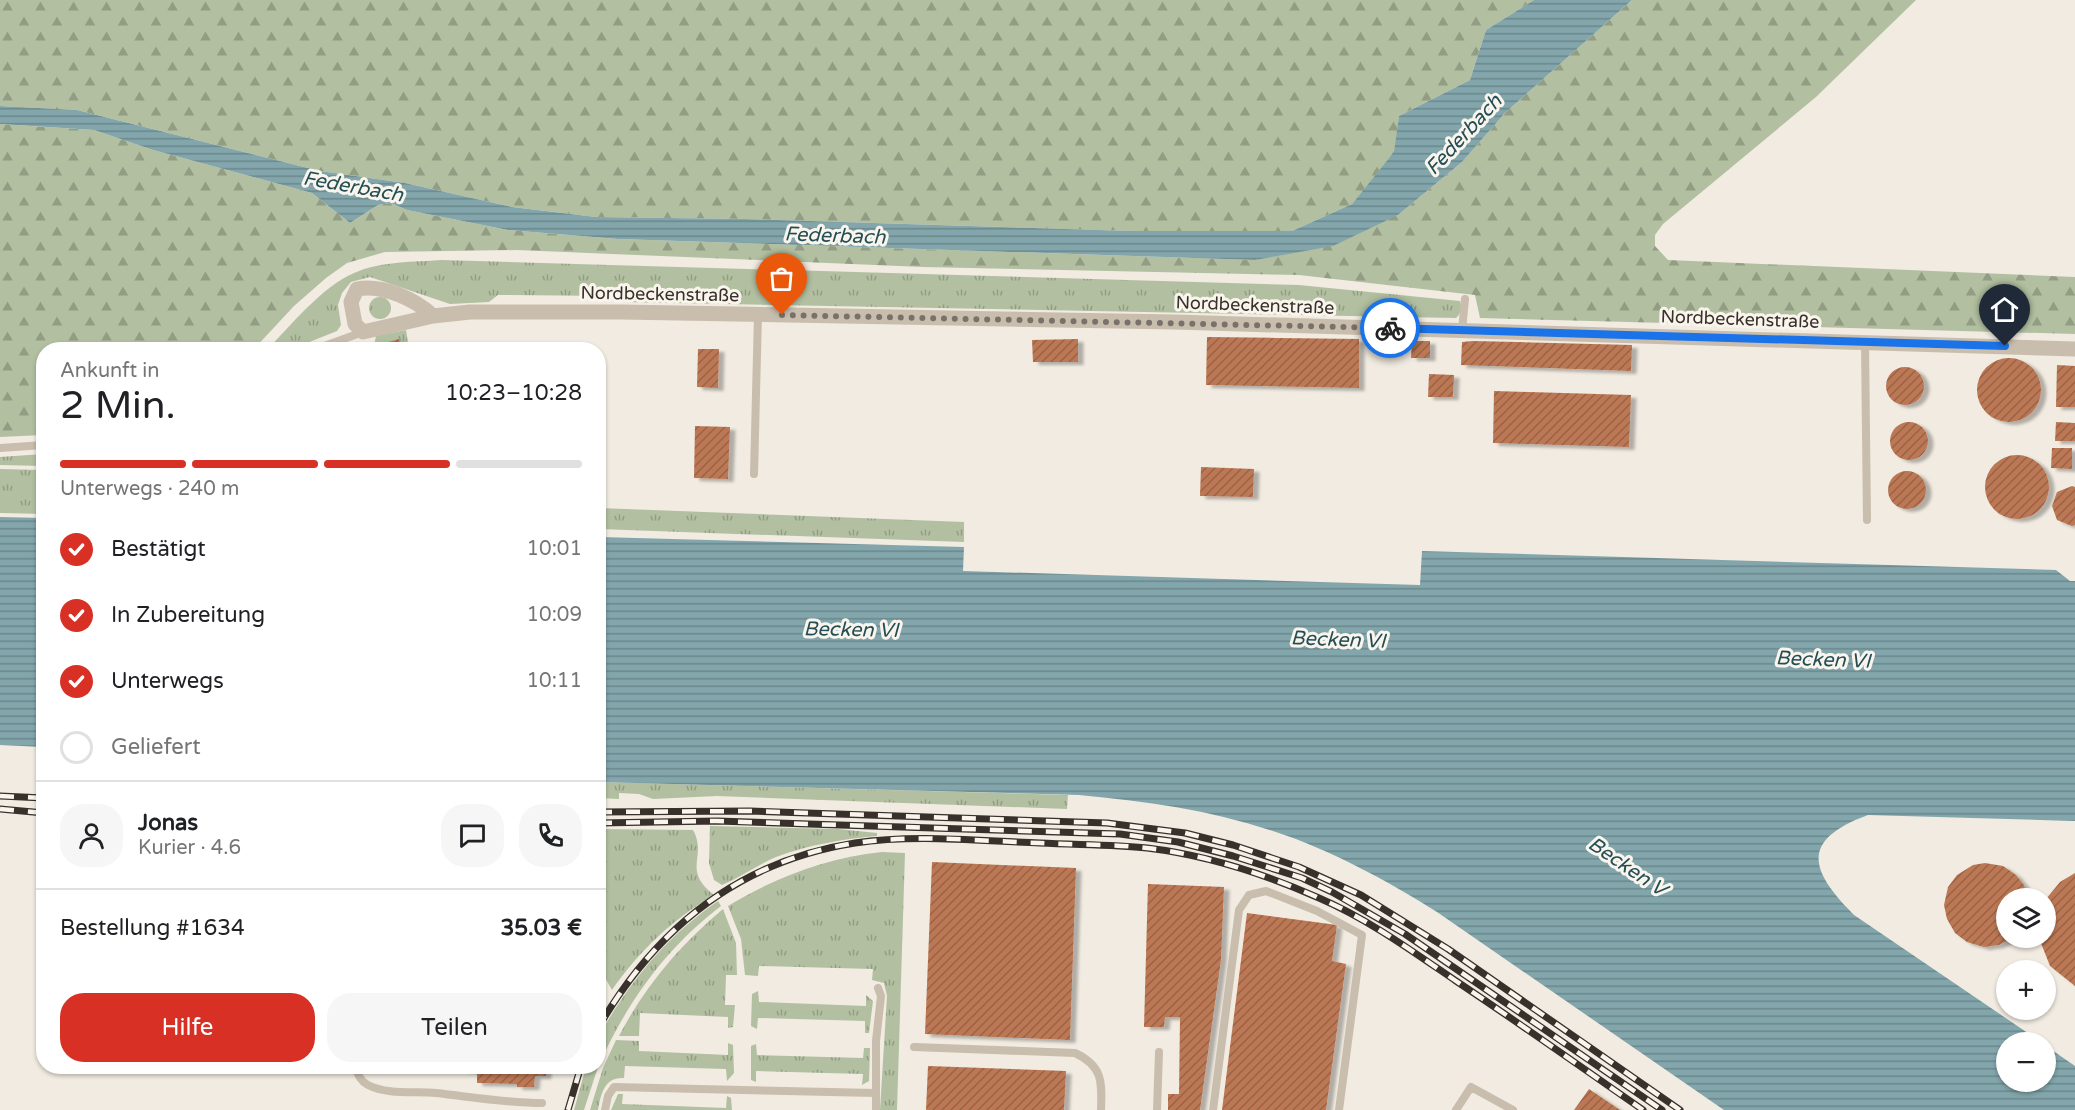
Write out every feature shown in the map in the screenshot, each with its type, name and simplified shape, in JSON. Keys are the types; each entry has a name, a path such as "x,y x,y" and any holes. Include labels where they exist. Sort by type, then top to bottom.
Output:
{"street":[{"path":"363,332 356,324 352,313 351,302 357,289 380,288 422,306 433,316"},
{"name":"Nordbeckenstraße","path":"363,332 433,316 470,312 758,315 1462,330 2075,349"}],"lane":[{"path":"1462,330 1465,298"},
{"path":"754,474 758,315"},
{"name":"Nordbeckenstraße","path":"335,342 363,332"},
{"path":"1865,342 1867,520"},
{"path":"0,448 36,446"},
{"path":"1212,1110 1239,910 1249,895 1266,891 1317,911 1362,935 1339,1110"},
{"path":"876,1110 876,1041 881,996 878,988"},
{"path":"914,1047 1075,1053 1088,1059 1098,1071 1101,1110"},
{"path":"1157,1110 1159,1052"},
{"path":"357,1074 367,1085 385,1090 529,1107 542,1103"},
{"path":"604,1110 608,1095 614,1087 875,1093"},
{"path":"1456,1110 1471,1087 1513,1110"}],"green space":[{"path":"0,0 1534,0 1486,30 1470,80 1399,116 1395,152 1352,204 1292,231 1131,231 745,219 596,217 512,207 405,183 320,171 77,110 0,106"},
{"path":"1632,0 1916,0 1816,97 1663,224 1655,235 1655,246 1668,260 2075,277 2075,334 1480,318 1475,295 1299,275 923,267 517,250 385,252 347,263 326,278 294,306 261,342 36,342 36,435 0,437 0,124 94,130 153,150 312,193 350,223 378,205 391,203 407,210 508,230 618,239 1255,260 1398,215 1462,162 1505,113"},
{"path":"442,260 1299,285 1460,301 1461,308 1456,318 622,302 612,296 498,295 489,302 450,304 370,277 351,282 342,293 338,305 341,325 337,331 310,342 274,342 319,296 342,279 364,269"},
{"path":"380,297 388,300 391,308 388,316 380,319 372,316 369,308 372,300"},
{"path":"406,330 408,342 375,342 376,336"},
{"path":"36,454 36,466 0,465 0,457"},
{"path":"0,469 36,470 36,514 0,513"},
{"path":"606,508 964,522 964,542 606,529"},
{"path":"606,782 1068,795 1067,809 717,796 653,799 639,794 619,793 619,799 606,798"},
{"path":"710,826 838,829 877,833 877,836 800,849 769,860 722,885 714,880 709,863"},
{"path":"606,829 693,830 697,839 699,878 714,895 684,915 658,937 612,990 606,979"},
{"path":"882,852 905,853 897,1110 880,1110 887,996 884,983 872,980 873,969 759,966 758,976 745,975 741,939 728,906 764,886 802,870 841,859"},
{"path":"718,901 721,906 683,940 650,978 622,1019 606,1050 606,1024 625,994 667,944"},
{"path":"723,909 736,943 737,975 726,975 725,1005 735,1005 733,1027 728,1028 728,1017 640,1013 639,1036 619,1036 640,1000 665,967 692,937"},
{"path":"758,991 759,1002 866,1006 866,995 873,1001 869,1033 865,1033 865,1021 758,1018 757,1029 751,1026 752,994"},
{"path":"616,1040 639,1041 639,1051 728,1055 728,1043 733,1045 734,1073 727,1081 726,1069 625,1066 624,1078 617,1078 608,1083 602,1093 598,1110 590,1110 601,1074 606,1074 606,1062"},
{"path":"756,1044 757,1055 863,1058 864,1048 870,1048 869,1081 862,1085 863,1074 756,1071 756,1082 751,1080 751,1046"},
{"path":"584,1074 596,1074 584,1110 574,1110"},
{"path":"618,1094 623,1094 622,1104 726,1108 727,1096 731,1098 732,1110 611,1110"}],"water":[{"name":"Federbach","path":"1534,0 1632,0 1505,113 1462,162 1398,215 1333,246 1255,260 618,239 508,230 407,210 391,203 378,205 350,223 312,193 153,150 94,130 0,124 0,106 77,110 320,171 405,183 512,207 596,217 745,219 1131,231 1292,231 1352,204 1394,152 1399,116 1470,80 1486,30"},
{"path":"0,517 36,518 36,747 0,745"},
{"path":"606,537 964,547 963,571 1420,585 1422,551 2056,570 2070,581 2075,581 2075,821 1868,815 1831,835 1822,846 1819,858 1821,870 1828,884 1854,915 1996,1011 1996,1020 2009,1020 2026,1032 1996,1032 1996,1092 2056,1092 2056,1053 2075,1066 2075,1110 1724,1110 1437,912 1358,867 1295,839 1225,817 1128,800 1079,795 606,782"}],"building":[{"path":"1207,337 1359,339 1359,388 1206,385"},
{"path":"1078,339 1078,362 1033,362 1032,340"},
{"path":"1412,341 1430,341 1430,358 1411,358"},
{"path":"1462,342 1632,345 1631,371 1461,365"},
{"path":"698,349 719,349 718,388 697,387"},
{"path":"2003,358 2015,358 2032,367 2039,378 2041,390 2039,402 2032,413 2015,422 2003,422 1991,417 1982,408 1977,396 1977,384 1982,372 1991,363"},
{"path":"2057,365 2075,366 2075,407 2056,407"},
{"path":"1905,367 1919,372 1924,386 1919,400 1905,405 1891,400 1886,386 1891,372"},
{"path":"1429,374 1454,375 1453,397 1428,397"},
{"path":"1494,391 1631,395 1629,447 1493,443"},
{"path":"1909,422 1923,427 1928,441 1923,455 1909,460 1895,455 1890,441 1895,427"},
{"path":"2056,422 2075,423 2075,441 2055,441"},
{"path":"695,426 730,427 728,479 694,478"},
{"path":"2052,448 2072,448 2072,469 2051,468"},
{"path":"2011,455 2023,455 2040,464 2047,475 2049,487 2047,499 2040,510 2023,519 2011,519 1999,514 1990,505 1985,493 1985,481 1990,469 1999,460"},
{"path":"1201,467 1254,469 1253,497 1200,496"},
{"path":"1907,471 1921,476 1926,490 1921,504 1907,509 1893,504 1888,490 1893,476"},
{"path":"2075,487 2075,525 2072,526 2057,520 2052,506 2057,492"},
{"path":"932,862 1076,868 1070,1040 925,1034"},
{"path":"1985,863 2003,866 2016,875 2025,888 1996,888 1996,945 1984,947 1967,942 1955,933 1947,919 1944,905 1948,887 1957,875 1973,865"},
{"path":"2075,873 2075,986 2056,971 2056,960 2048,960 2043,948 2056,948 2055,888 2060,882"},
{"path":"1148,884 1224,887 1221,960 1200,1110 1168,1110 1168,1094 1179,1094 1180,1017 1165,1017 1164,1027 1144,1027"},
{"path":"1247,913 1337,925 1332,961 1346,964 1326,1110 1222,1110"},
{"path":"928,1066 1066,1071 1064,1110 926,1110"},
{"path":"477,1074 546,1074 546,1076 535,1076 534,1087 517,1087 517,1084 477,1083"},
{"path":"1589,1089 1620,1110 1574,1110"}],"railway":[{"path":"0,796 36,798"},
{"path":"0,809 36,812"},
{"path":"606,812 750,811 1107,823 1185,833 1233,845 1299,867 1361,895 1448,949 1680,1110"},
{"path":"606,823 717,821 1120,834 1178,842 1233,856 1302,878 1332,892 1405,934 1662,1110"},
{"path":"606,1015 646,959 674,930 705,905 738,883 774,865 813,852 855,843 901,839 1134,847 1191,855 1235,867 1299,889 1337,906 1406,947 1643,1110"},
{"path":"568,1110 579,1074"}],"way so far":[{"path":"782,315 1390,328"}],"route":[{"path":"1390,328 2005,346"}],"water label":[{"name":"Becken VI","path":"851,630"},
{"name":"Becken VI","path":"1338,640"},
{"name":"Becken VI","path":"1823,660"},
{"name":"Becken V","path":"1627,867"}]}
